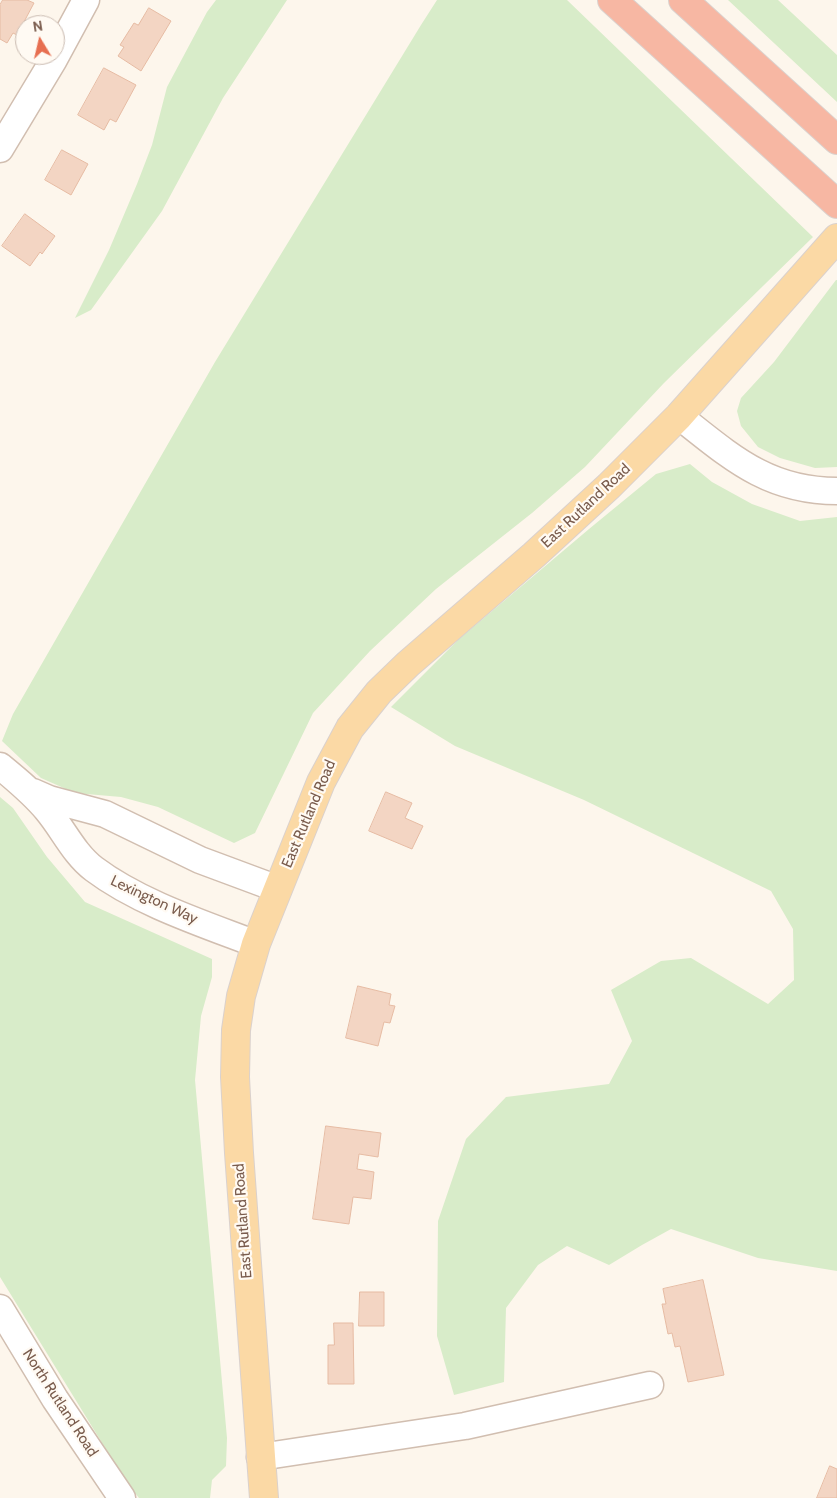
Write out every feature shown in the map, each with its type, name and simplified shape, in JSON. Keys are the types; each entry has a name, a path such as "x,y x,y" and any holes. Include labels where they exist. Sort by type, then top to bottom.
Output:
{"highway":[{"path":"612,0 837,204"},
{"path":"683,0 837,140"}],"main road":[{"name":"East Rutland Road","path":"264,1498 238,1153 235,1076 236,1030 241,996 256,944 324,775 350,728 379,692 408,664 573,520 678,416 837,238"}],"street":[{"path":"0,149 53,62 86,0"},
{"path":"678,416 740,463 766,478 795,487 837,491"},
{"name":"Lexington Way","path":"0,766 28,789 47,810 78,854 94,869 120,886 147,900 256,944"},
{"name":"Lexington Way","path":"28,789 49,799 105,814 200,860 278,889"},
{"name":"North Rutland Road","path":"0,1308 55,1399 122,1498"},
{"path":"260,1457 466,1426 650,1385"}],"green space":[{"path":"216,0 287,0 223,98 162,211 91,310 75,318 109,250 137,184 152,145 167,87 207,12"},
{"path":"437,0 567,0 813,237 664,383 585,467 532,513 436,589 370,651 313,713 255,833 234,843 158,807 121,797 75,793 41,778 2,741 13,714 215,362"},
{"path":"728,0 778,0 837,55 837,102"},
{"path":"836,280 837,467 815,468 780,458 758,447 741,426 737,411 741,398 774,362"},
{"path":"690,464 712,482 752,504 800,521 837,517 837,1271 758,1258 671,1229 609,1265 567,1246 538,1265 506,1308 504,1382 454,1395 437,1336 438,1221 466,1139 506,1097 609,1084 632,1041 611,990 661,961 691,958 768,1004 794,980 793,929 771,891 584,800 455,746 391,707 459,639 656,474"},
{"path":"0,797 13,808 47,857 85,902 212,959 212,977 201,1016 195,1080 227,1438 226,1466 212,1480 210,1498 139,1498 123,1477 0,1277"}],"building":[{"path":"3,0 27,0 34,3 28,15 15,15 15,34 13,33 7,43 0,39 0,5"},
{"path":"149,8 171,21 141,71 118,56 124,47 120,45 134,23 138,25"},
{"path":"104,68 136,85 116,122 110,119 104,130 78,115"},
{"path":"62,150 88,164 71,195 45,180"},
{"path":"25,214 55,236 42,254 40,252 30,266 2,246"},
{"path":"386,792 412,803 405,818 423,826 412,849 369,831"},
{"path":"358,986 391,994 389,1005 395,1006 390,1023 384,1022 378,1046 346,1038"},
{"path":"326,1126 381,1133 378,1157 359,1154 357,1169 374,1172 371,1199 353,1197 349,1224 313,1219"},
{"path":"703,1280 724,1375 688,1382 680,1346 675,1347 672,1333 668,1334 662,1304 666,1304 663,1289"},
{"path":"360,1292 384,1292 384,1326 359,1326"},
{"path":"334,1323 353,1323 354,1384 328,1384 328,1345 334,1345"},
{"path":"830,1466 837,1469 837,1498 817,1498"}]}
